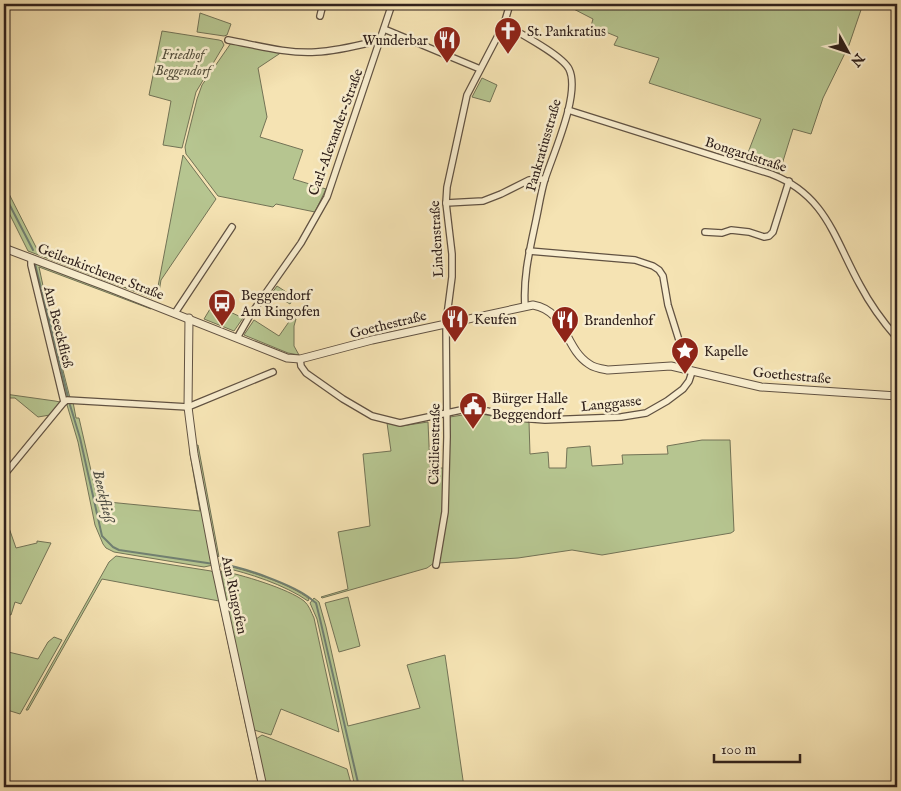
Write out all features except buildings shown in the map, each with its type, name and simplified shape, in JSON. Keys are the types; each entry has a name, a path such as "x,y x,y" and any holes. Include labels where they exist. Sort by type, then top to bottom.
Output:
{"street":[{"path":"320,16 323,4"},
{"path":"384,4 392,7"},
{"name":"Lindenstraße","path":"446,323 450,296 452,254 446,203 447,187 466,95 504,24 510,4"},
{"name":"Carl-Alexander-Straße","path":"237,338 249,317 301,243 327,196 392,7"},
{"name":"Pankratiusstraße","path":"504,24 530,38 566,64 572,79 568,110 545,179 529,251 524,280 525,306"},
{"path":"384,29 480,69"},
{"path":"228,40 281,49 315,52 357,46 381,40"},
{"name":"Bongardstraße","path":"568,110 789,181 813,201 827,219 859,284 876,312 897,338"},
{"path":"446,203 483,201 529,180 545,179"},
{"path":"705,232 722,233 731,230 749,232 764,237 769,236 773,232 789,181"},
{"path":"175,313 232,227"},
{"name":"Geilenkirchener Straße","path":"4,248 189,318"},
{"path":"529,251 635,260 644,262 659,270 663,276 668,305 683,353 683,369"},
{"name":"Am Beeckfließ","path":"31,258 31,265 64,402"},
{"name":"Goethestraße","path":"189,318 286,358 300,359 446,323 486,316 525,306 542,307 550,311 557,319 579,354 593,366 608,370 671,366 761,387 897,396"},
{"name":"Am Ringofen","path":"189,318 188,407 197,468 216,570 263,787"},
{"name":"Cäcilienstraße","path":"436,565 445,512 446,323"},
{"name":"Langgasse","path":"300,359 301,366 314,379 343,399 372,416 400,423 461,410 488,411 519,418 544,420 621,417 646,413 683,389 689,381 692,372"},
{"path":"4,475 64,402 68,400 188,407 273,372"}],"green space":[{"path":"564,4 863,4 849,45 823,98 811,134 793,129 779,174 744,163 761,119 649,83 659,58 614,45 618,37 591,26 593,19"},
{"path":"200,13 231,24 227,35 197,32"},
{"name":"Friedhof Beggendorf","path":"162,31 219,40 224,45 196,92 182,148 163,145 171,101 149,95"},
{"path":"231,43 282,52 258,68 267,117 260,137 303,150 293,179 326,189 315,212 276,204 273,207 218,196 186,154 185,147 202,85"},
{"path":"482,78 497,85 490,102 472,97"},
{"path":"183,155 216,199 161,280 158,298 156,297"},
{"path":"4,184 39,253 152,298 28,251 4,203"},
{"path":"34,263 152,307 151,309 39,267 70,398 65,397"},
{"path":"277,286 294,297 290,304 272,293"},
{"path":"213,304 243,318 234,331 204,319"},
{"path":"293,316 296,319 294,346 299,355 288,353 244,335 254,320 279,336"},
{"path":"5,394 60,402 50,415 38,417 15,398 4,398"},
{"path":"73,402 76,418 79,418 98,501 200,511 190,454 191,449 213,565 204,567 114,552 106,548 95,525 78,442 67,405"},
{"path":"475,413 529,422 530,454 548,452 549,468 566,468 567,448 590,446 592,466 623,464 622,455 668,454 667,446 702,440 730,440 734,531 602,555 572,550 518,558 438,563 450,417"},
{"path":"428,422 430,468 444,468 443,510 434,563 427,568 322,598 348,589 338,532 370,526 363,454 391,451 387,423 401,426"},
{"path":"198,445 219,557 217,555 195,446"},
{"path":"8,525 16,548 37,543 37,541 51,543 21,604 15,602 11,615 4,613 4,527"},
{"path":"116,556 214,573 260,787 219,601 102,579 28,710 26,710 109,562"},
{"path":"221,565 267,578 292,588 309,599 308,601 278,585 255,576 221,567"},
{"path":"221,571 276,587 297,596 307,604 314,618 339,732 281,709 271,735 254,730"},
{"path":"348,597 360,646 339,652 325,603"},
{"path":"314,598 319,602 326,627 348,726 420,708 407,665 445,655 464,787 355,787 317,619 310,603"},
{"path":"54,637 62,640 20,714 4,709 4,651 38,659 48,642"},
{"path":"262,735 347,769 352,787 266,787 256,739"}],"waterway":[{"name":"Beeckfließ","path":"4,194 33,250"},
{"name":"Beeckfließ","path":"35,264 68,397"},
{"name":"Beeckfließ","path":"70,405 80,438 102,536 119,550 214,564"},
{"name":"Beeckfließ","path":"221,564 268,577 293,588 311,599"},
{"name":"Beeckfließ","path":"312,600 316,603 359,787"}],"place":[{"name":"St. Pankratius","path":"508,55"},
{"name":"Wunderbar","path":"447,64"},
{"name":"Beggendorf Am Ringofen","path":"222,327"},
{"name":"Keufen","path":"455,343"},
{"name":"Brandenhof","path":"565,344"},
{"name":"Kapelle","path":"685,375"},
{"name":"Bürger Halle Beggendorf","path":"473,430"}]}
